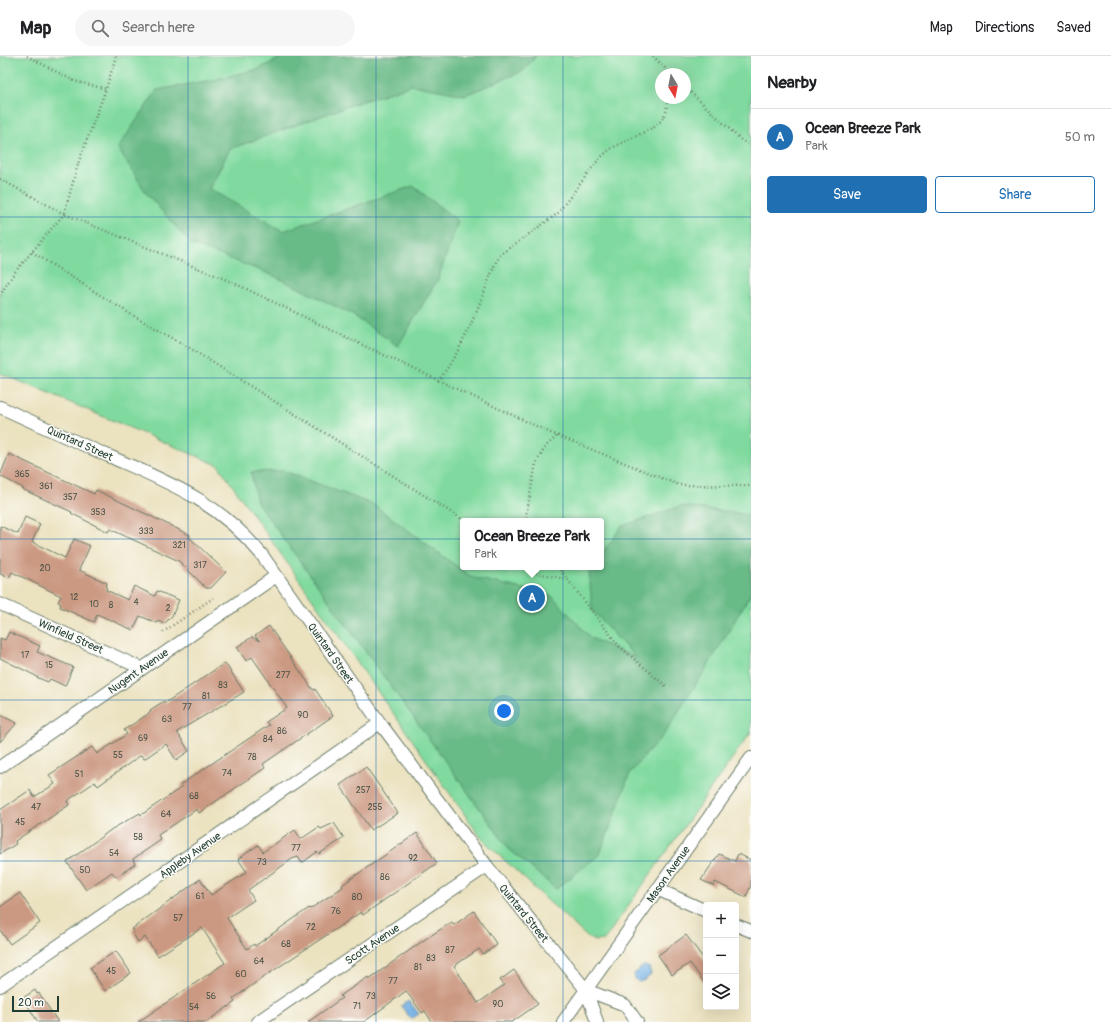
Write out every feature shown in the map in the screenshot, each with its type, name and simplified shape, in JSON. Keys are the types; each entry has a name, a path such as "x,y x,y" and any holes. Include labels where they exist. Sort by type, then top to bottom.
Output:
{"street":[{"name":"Quintard Street","path":"0,408 155,477 204,502 226,517 245,535 262,555 380,724 487,866 586,990 597,1022"},
{"name":"Nugent Avenue","path":"0,767 276,576"},
{"name":"Winfield Street","path":"0,604 141,668"},
{"name":"Appleby Avenue","path":"0,986 380,724"},
{"name":"Mason Avenue","path":"563,1022 751,758"},
{"name":"Scott Avenue","path":"256,1022 487,866"},
{"path":"657,889 703,910"},
{"path":"739,926 751,931"},
{"path":"586,990 625,1005 637,1022"}],"path":[{"path":"27,56 48,69 74,81 106,89"},
{"path":"0,295 14,273 64,214 79,161 106,89 116,56"},
{"path":"653,56 664,68"},
{"path":"691,93 741,140 751,146"},
{"path":"438,381 450,365 469,329 495,264 501,254 557,214 599,158 610,149 654,126 662,120 667,104"},
{"path":"0,179 64,214 232,282 438,381 557,436 679,485 751,486"},
{"path":"32,252 127,312 188,347 460,518"},
{"path":"526,518 536,463 543,450 557,436"},
{"path":"527,570 567,579"},
{"path":"560,570 619,646 667,686"},
{"path":"163,632 213,598"}],"green space":[{"path":"0,56 751,56 751,732 604,940 596,941 587,937 482,839 218,465 0,373"},
{"path":"284,56 536,56 523,71 465,95 412,85 354,104 230,149 209,189 283,231 413,186 458,221 438,279 398,346 351,314 272,275 191,244 147,194 118,148 157,90 212,80 259,69"},
{"path":"284,471 374,505 471,577 552,596 591,638 636,658 592,610 589,571 604,570 604,551 622,526 681,506 751,515 751,593 712,659 665,733 630,773 600,854 556,889 509,849 257,502 251,472"}],"water":[{"path":"643,966 649,967 651,974 645,980 639,982 635,979 634,974"},
{"path":"409,1001 419,1014 411,1019 401,1006"}],"building":[{"path":"9,454 94,494 96,490 190,535 189,537 226,572 211,588 206,588 179,561 110,529 108,532 71,513 72,512 22,489 23,488 0,476"},
{"path":"25,517 40,524 32,542 65,558 74,539 90,546 79,570 107,583 106,590 128,600 134,586 155,596 157,591 179,600 172,616 164,624 158,621 157,623 140,616 133,630 97,614 94,622 60,607 61,604 58,602 61,596 12,572 9,578 0,574 0,526 18,534"},
{"path":"269,626 313,690 315,689 333,716 263,764 265,768 199,813 197,809 158,835 161,840 133,859 135,864 116,877 112,872 86,890 67,862 112,829 140,813 141,815 182,787 180,785 269,725 266,722 287,708 252,657 246,661 237,647 252,637 260,641 255,636"},
{"path":"9,632 40,646 37,652 73,667 65,686 50,679 48,682 36,677 0,658 0,638 5,640"},
{"path":"225,663 244,692 177,732 189,751 176,760 166,744 144,759 141,755 98,786 95,782 67,801 69,805 15,841 16,844 0,854 0,810 30,790 34,797 55,784 49,775 92,747 97,754 127,734 124,730 151,712 150,710 164,701 165,703"},
{"path":"0,715 17,723 0,742"},
{"path":"366,767 398,813 371,830 340,785"},
{"path":"334,823 344,838 319,854 317,852 302,863 298,857 292,859 248,890 254,900 227,918 247,949 254,944 255,946 309,908 310,909 343,887 342,885 417,833 437,863 363,915 361,912 255,983 233,999 235,1002 206,1022 138,1022 225,963 202,928 158,956 145,937 138,942 132,932 134,930 132,929 200,879 211,895 247,872 238,859 258,845 263,852 295,830 301,839 319,827 321,829"},
{"path":"719,854 735,861 738,854 751,860 751,885 746,897 715,882 714,886 701,880"},
{"path":"20,893 40,923 10,944 0,930 0,907"},
{"path":"474,911 497,945 483,954 479,949 454,966 478,1003 504,985 500,980 514,970 538,1004 512,1022 432,1022 425,1011 422,1013 406,991 364,1022 308,1022 342,998 340,996 368,977 369,979 452,922 454,925"},
{"path":"686,935 703,958 703,981 690,963 672,975 658,955"},
{"path":"116,951 131,973 105,991 90,968"},
{"path":"35,990 37,994 39,993 58,1022 38,1022 23,998"}],"place":[{"name":"Ocean Breeze Park","path":"532,598"}]}
